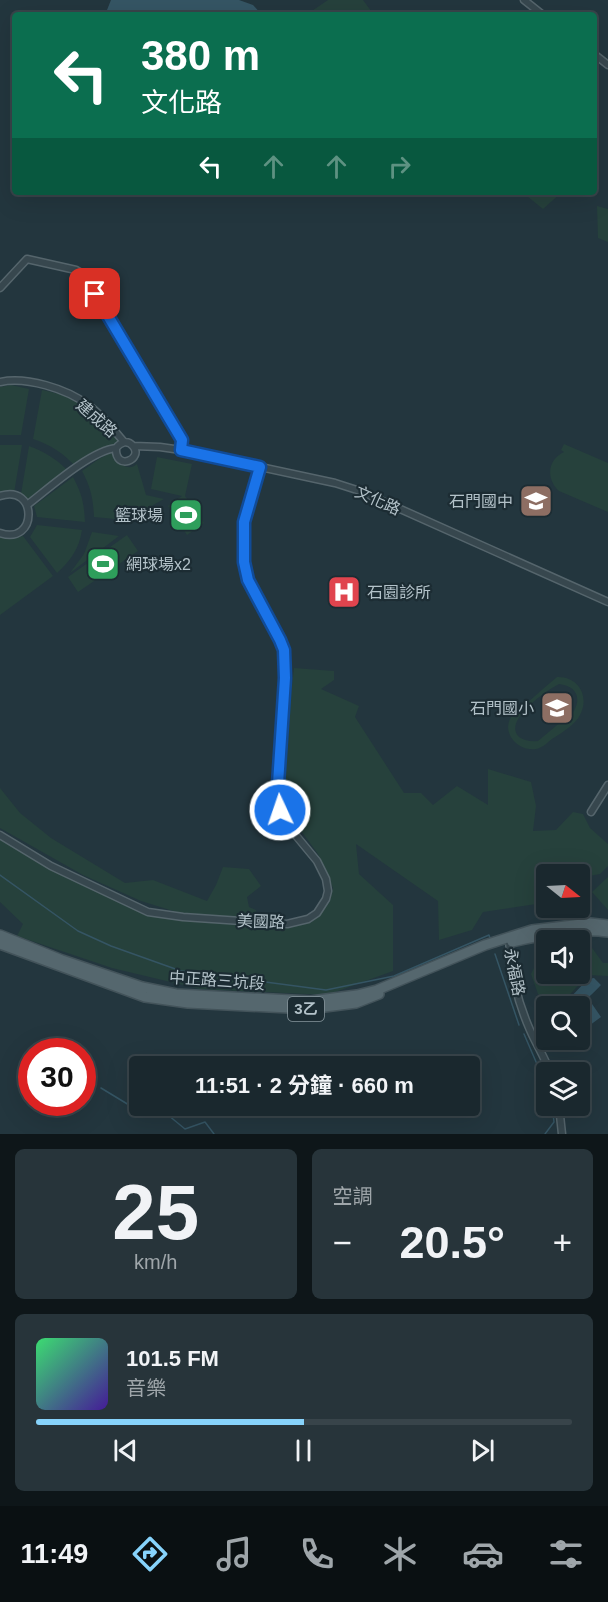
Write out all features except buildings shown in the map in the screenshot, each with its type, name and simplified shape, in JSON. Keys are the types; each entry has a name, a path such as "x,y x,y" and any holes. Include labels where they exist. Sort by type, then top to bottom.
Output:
{"main road":[{"name":"中正路三坑段","path":"0,944 145,997 188,1003 309,1009 356,1003 532,930 590,923 608,924"},
{"name":"中正路三坑段","path":"0,935 62,960 142,987 176,994 311,1001 377,990 485,945 546,934 593,930 608,932"}],"street":[{"path":"524,0 539,12"},
{"path":"0,288 27,259 76,270 83,274 182,440 181,450"},
{"name":"建成路","path":"0,382 10,380 64,391 88,405 108,422 124,442"},
{"path":"27,505 74,470 124,442"},
{"name":"文化路","path":"124,442 134,446 181,450 335,483 360,491 608,602"},
{"path":"116,448 116,454 124,462 134,457 134,446"},
{"name":"美國路","path":"0,834 51,866 148,912 183,917 286,924 308,919 317,913 326,899 328,891 326,879 317,861 293,832 280,810 277,799 285,678 284,650 248,580 244,562 244,522 260,467"},
{"path":"0,496 14,495 22,499 27,505 29,518 23,529 15,534 0,533"},
{"path":"591,812 608,785"},
{"name":"永福路","path":"509,940 514,984 529,1029 545,1062"},
{"path":"560,1116 562,1134"}],"green space":[{"path":"328,0 363,0 372,12 310,12"},
{"path":"526,195 559,195 543,209"},
{"path":"597,206 608,209 608,242 598,238"},
{"path":"11,385 29,389 21,435 0,435 0,387"},
{"path":"42,390 66,396 82,405 96,416 120,443 76,467 56,450 33,439"},
{"path":"564,444 608,463 608,512 559,491 555,486 550,470 554,460 564,452 561,450"},
{"path":"0,445 22,445 14,493 0,493"},
{"path":"29,446 50,456 69,472 30,500 21,494"},
{"path":"110,453 113,454 114,460 126,467 137,464 146,495 164,499 126,520 94,517 91,493 82,471"},
{"path":"157,457 192,464 185,496 204,523 187,535 168,506 182,496 151,489"},
{"path":"73,477 82,499 85,522 37,517 34,506"},
{"path":"37,525 82,530 74,554 57,573 30,537"},
{"path":"92,532 119,536 70,573 84,554"},
{"path":"0,534 11,537 23,536 53,576 0,615"},
{"name":"網球場x2","path":"127,535 138,551 78,592 68,577"},
{"path":"294,668 334,671 334,680 321,689 359,706 355,717 404,793 421,793 433,805 457,786 488,805 488,769 531,782 536,806 533,831 556,830 573,812 583,814 590,828 608,844 608,866 600,874 590,876 590,864 536,864 536,904 483,912 472,930 439,940 438,901 356,844 359,874 393,905 393,971 327,995 200,989 112,968 17,936 23,924 0,902 0,836 107,896 185,921 290,928 312,922 329,903 333,888 318,854 281,803"},
{"path":"557,677 571,680 583,694 583,708 578,719 536,749 518,745 508,730 511,717","holes":["559,684 565,685 576,693 577,701 574,711 538,741 528,741 519,737 515,730 516,723 528,707"]},
{"path":"0,788 20,813 51,838 125,883 153,880 207,901 223,867 249,869 261,886 247,897 249,907 256,910 256,920 186,915 141,901 83,875 0,828"},
{"path":"608,877 608,910 592,892"},
{"path":"590,945 603,963 608,963 608,976 590,975"},
{"path":"536,964 536,984 580,984 568,996 542,996 538,994 531,974"}],"water":[{"path":"111,0 239,0 253,5 259,12 106,12"},
{"path":"594,978 601,985 590,996 572,996 583,984 590,984 590,979"},
{"path":"590,1001 601,1017 590,1025"}],"waterway":[{"path":"0,875 78,931 111,946 181,971 326,990 394,976 489,935 490,938"},
{"path":"495,954 519,1025"},
{"path":"524,1034 536,1062"},
{"path":"101,1088 129,1105 168,1115 185,1129 205,1122 214,1134"},
{"path":"545,1134 554,1122 553,1116"}],"place":[{"name":"石門國中","path":"536,501"},
{"name":"籃球場","path":"186,515"},
{"name":"網球場x2","path":"103,564"},
{"name":"石園診所","path":"344,592"},
{"name":"石門國小","path":"557,708"}],"route":[{"path":"95,294 182,440 181,450 260,467 244,522 244,562 248,580 284,650 285,678 277,799 280,810"}]}
